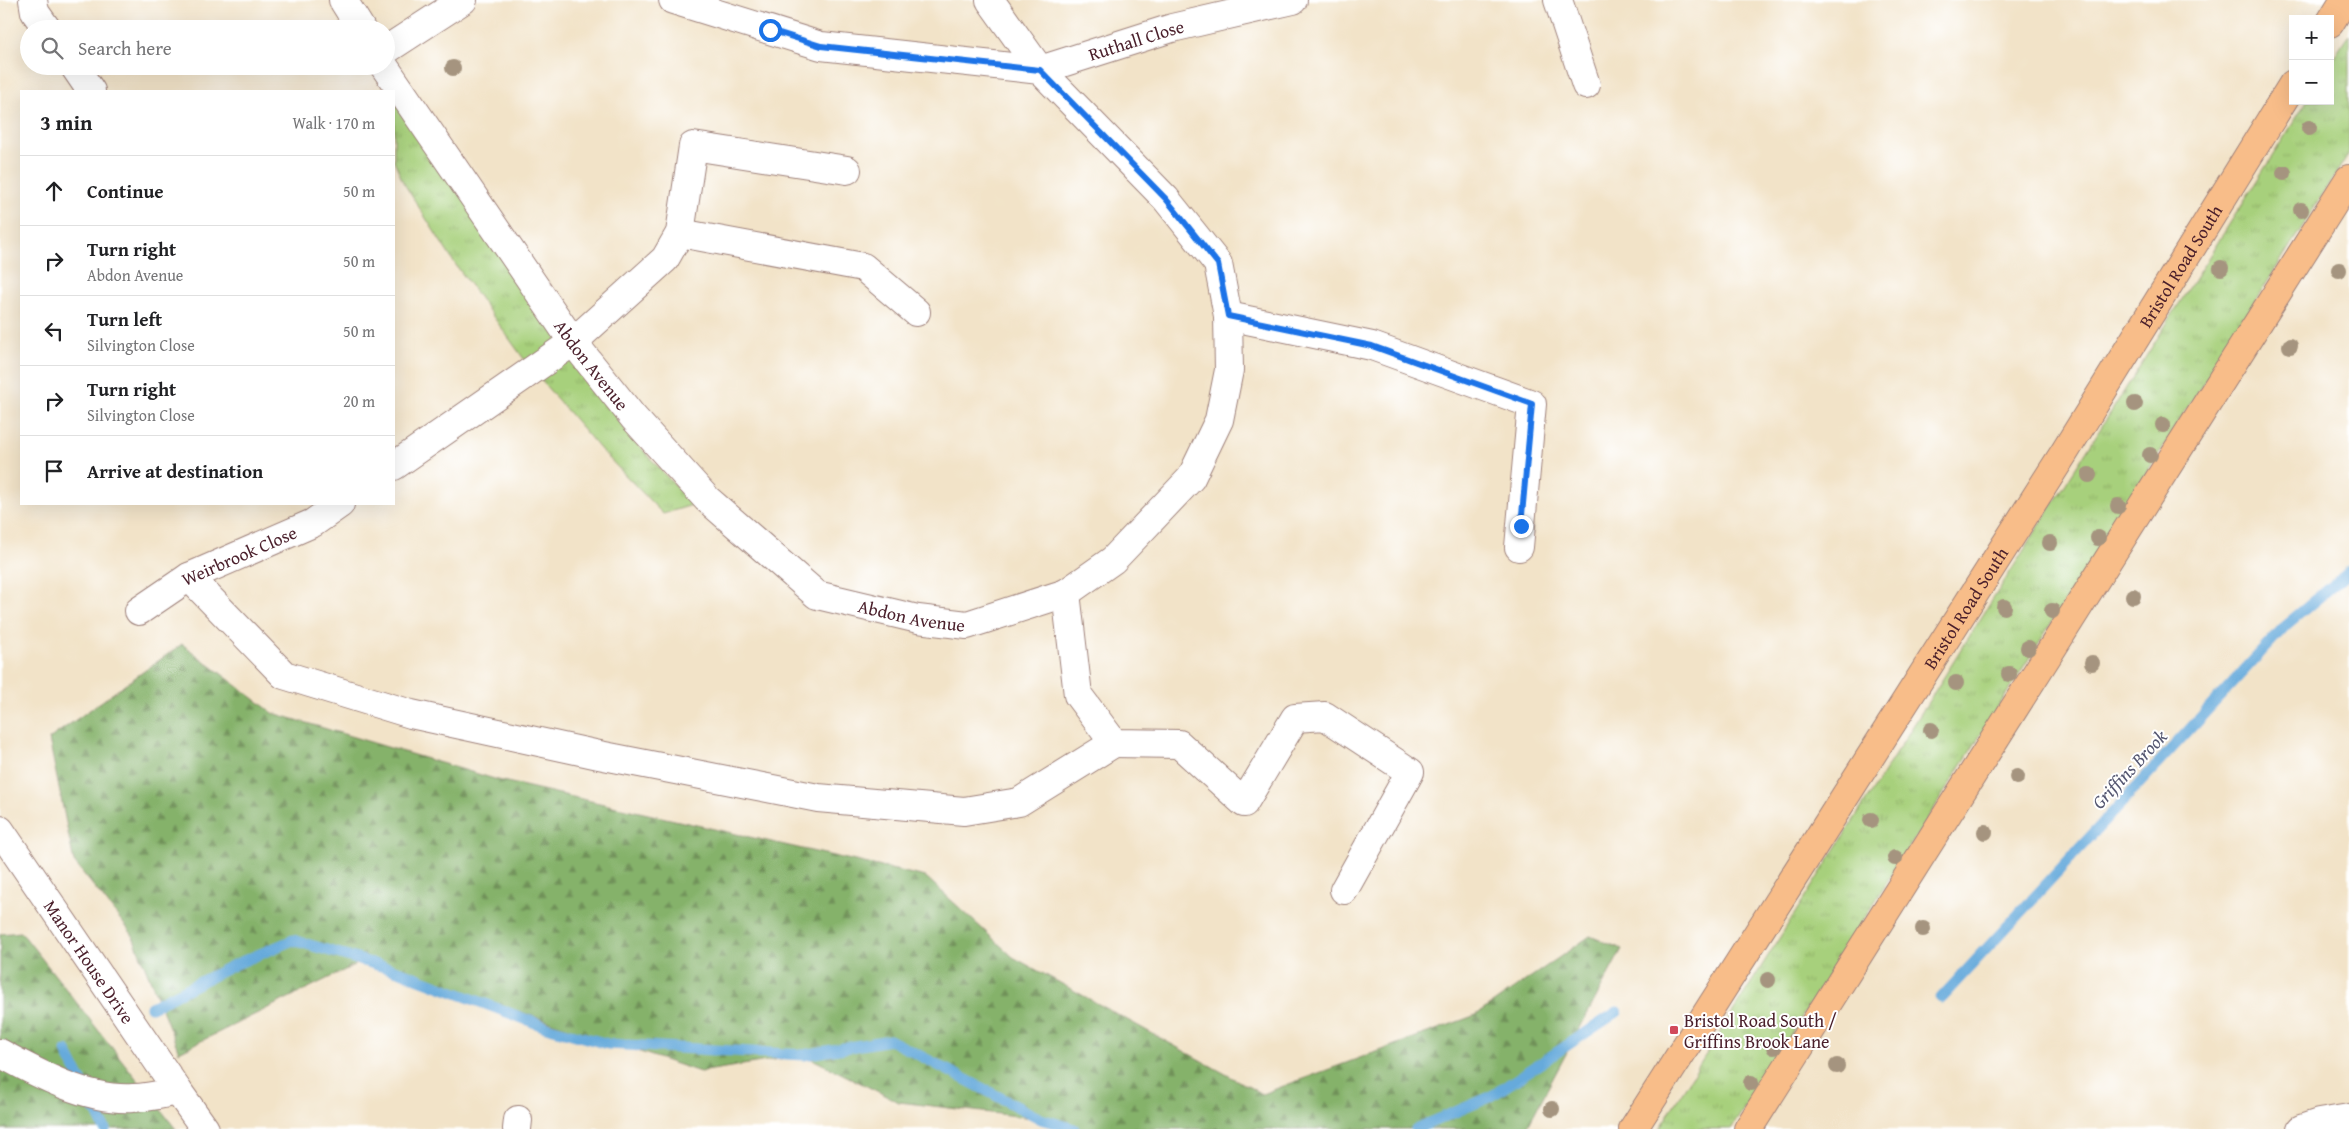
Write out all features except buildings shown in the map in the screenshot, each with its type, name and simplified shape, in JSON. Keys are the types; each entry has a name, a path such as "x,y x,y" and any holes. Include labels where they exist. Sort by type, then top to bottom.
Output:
{"highway":[{"path":"2334,16 2344,0"},
{"name":"Bristol Road South","path":"1633,1129 2064,453 2289,90"},
{"path":"1748,1129 2349,179"}],"street":[{"path":"33,0 35,12 41,20"},
{"path":"343,0 355,20"},
{"path":"395,44 463,0"},
{"path":"673,0 821,46 1040,70"},
{"name":"Abdon Avenue","path":"390,75 573,342 633,417 707,499 817,594 918,620 967,625 1066,593 1113,560 1191,478 1218,420 1229,370 1228,316 1218,264 1166,199 1040,70 990,0"},
{"name":"Ruthall Close","path":"1040,70 1172,28 1293,0"},
{"path":"1558,0 1586,85"},
{"path":"80,75 90,90"},
{"path":"395,465 573,342 664,258 680,233 693,146 847,170"},
{"path":"680,233 863,267 916,312"},
{"path":"1228,316 1372,346 1532,404 1519,547"},
{"name":"Weirbrook Close","path":"139,611 189,578 313,523 339,505"},
{"path":"189,578 284,675 411,714 609,757 818,798 964,811 1019,802 1114,743 1179,744 1244,803 1295,718 1325,716 1410,772 1344,890"},
{"path":"1066,593 1078,695 1114,743"},
{"name":"Manor House Drive","path":"0,830 205,1129"},
{"path":"0,1052 25,1066 82,1092 132,1099 178,1091"},
{"path":"2301,1129 2319,1123 2349,1118"}],"green space":[{"path":"2349,34 2349,153 1731,1129 1659,1129 2304,105 2334,105 2334,58"},
{"path":"402,104 569,341 529,366 453,261 403,182 395,162 395,107"},
{"path":"572,345 626,431 692,505 663,514 602,451 533,371"},
{"path":"182,644 273,713 498,780 926,877 1013,957 1262,1094 1476,1015 1590,936 1622,949 1526,1129 1066,1129 1041,1119 899,1102 804,1055 700,1072 401,972 357,964 179,1052 132,934 74,862 49,739"},
{"path":"21,932 176,1129 0,1129 0,934"}],"waterway":[{"name":"Griffins Brook","path":"1941,998 2286,625 2349,572"},
{"path":"151,1007 234,965 293,940 401,972 546,1027 608,1044 804,1055 890,1040 1041,1119 1074,1129"},
{"path":"1416,1129 1490,1097 1617,1012"},
{"name":"Griffins Brook","path":"66,1051 105,1129"}],"place":[{"name":"Bristol Road South / Griffins Brook Lane","path":"1674,1030"}],"route":[{"path":"770,30 821,46 1040,70 1166,199 1218,264 1228,316 1372,346 1532,404 1521,526"}]}
